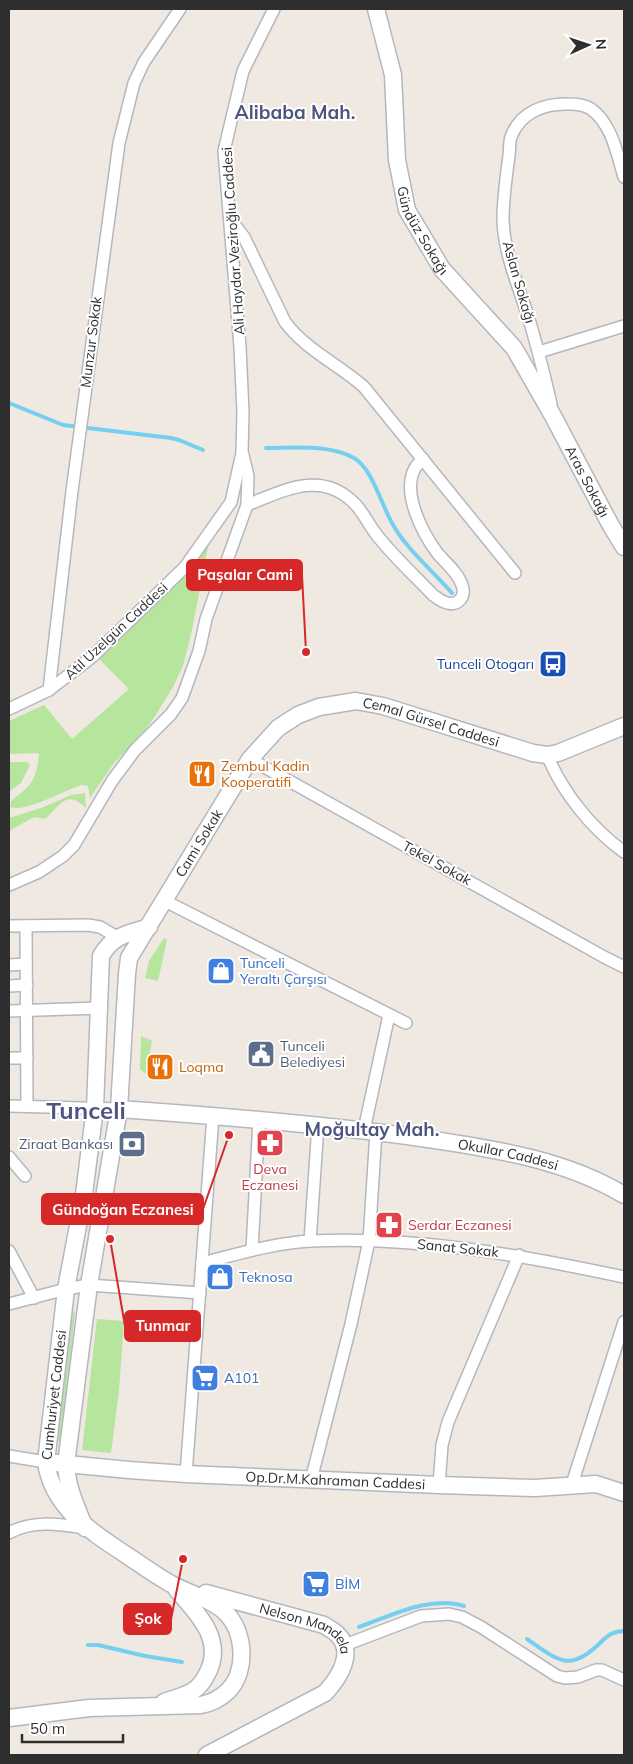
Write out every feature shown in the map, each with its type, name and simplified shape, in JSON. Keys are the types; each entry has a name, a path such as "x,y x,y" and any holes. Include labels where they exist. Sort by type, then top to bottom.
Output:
{"main road":[{"name":"Gündüz Sokağı","path":"376,9 393,75 397,160 407,210 442,269 514,348 553,416"},
{"name":"Aras Sokağı","path":"553,416 624,547"},
{"name":"Cemal Gürsel Caddesi","path":"250,759 278,728 298,715 319,707 356,701 383,706 533,753 548,755 558,753 624,726"},
{"name":"Cami Sokak","path":"85,1528 69,1489 66,1478 66,1464 90,1286 119,1109 127,974 130,958 139,940 149,927 250,759"},
{"path":"117,937 149,927"},
{"name":"Cumhuriyet Caddesi","path":"9,1718 89,1708 188,1706 212,1702 229,1690 239,1672 241,1661 241,1645 238,1632 232,1620 225,1612 216,1605 172,1584 85,1528 56,1494 47,1474 46,1462 66,1290 84,1194 95,1108 102,956 107,946 117,937"},
{"name":"Okullar Caddesi","path":"119,1109 318,1125 496,1149 528,1156 580,1173 624,1195"},
{"name":"Op.Dr.M.Kahraman Caddesi","path":"46,1462 186,1474 311,1480 535,1488 572,1484 596,1484 624,1493"},
{"path":"155,1706 191,1692 200,1686 212,1663 214,1649 206,1626 172,1584"},
{"name":"Nelson Mandela","path":"172,1584 324,1625 337,1634 345,1646 343,1665 336,1682 325,1693 275,1721 207,1755"}],"street":[{"name":"Munzur Sokak","path":"49,690 72,491 119,143 134,83 144,62 180,9"},
{"name":"Ali Haydar Veziroğlu Caddesi","path":"242,453 243,412 240,347 224,151 243,71 274,9"},
{"name":"Aslan Sokağı","path":"553,416 539,352 510,258 503,221 511,137 521,120 537,108 557,104 578,104 591,109 603,122 612,139 624,176"},
{"path":"230,219 244,237 285,322 293,332 302,342 353,377 364,387 515,573"},
{"path":"539,352 624,326"},
{"name":"Atıl Uzelgün Caddesi","path":"9,710 49,690 92,657 185,567 231,502 242,453"},
{"path":"9,885 39,872 63,856 74,845 112,781 136,750 171,714 182,698 199,651 206,619 247,505 248,476 242,453"},
{"path":"247,505 289,489 307,485 319,485 334,489 346,496 357,506 375,533 433,595 445,603 454,603 463,597 464,591 461,582 437,553 423,531 415,513 411,495 410,481 415,467 423,460"},
{"path":"548,755 555,773 568,794 595,826 624,852"},
{"name":"Tekel Sokak","path":"250,759 624,967"},
{"path":"165,900 406,1023"},
{"path":"9,926 88,925 100,927 117,937"},
{"path":"26,926 28,1106"},
{"path":"9,965 26,964"},
{"path":"9,986 26,985"},
{"path":"9,1011 100,1008"},
{"path":"311,1480 349,1334 369,1241 370,1131 389,1015"},
{"path":"9,1058 27,1058"},
{"path":"9,1106 119,1109"},
{"path":"186,1474 213,1116"},
{"path":"252,1250 259,1120"},
{"path":"310,1241 318,1125"},
{"path":"9,1157 25,1176"},
{"name":"Sanat Sokak","path":"202,1262 252,1250 310,1241 369,1241 443,1246 518,1255 624,1276"},
{"path":"9,1250 34,1298"},
{"path":"439,1485 442,1445 448,1422 518,1255"},
{"path":"9,1304 90,1286 200,1293"},
{"path":"572,1484 624,1322"},
{"path":"9,1456 46,1462"},
{"path":"9,1534 32,1525 61,1524 85,1528"},
{"path":"345,1646 421,1616 448,1614 462,1617 481,1627 557,1676 565,1678 578,1677 596,1670 602,1670 624,1680"}],"green space":[{"path":"211,532 183,666 173,687 146,729 114,763 90,798 88,786 82,785 35,804 17,808 10,807 11,801 32,782 39,754 9,754 9,721 44,705 72,739 129,689 99,659 142,614"},
{"path":"9,762 27,762 30,765 21,783 9,792"},
{"path":"85,793 86,808 79,802 68,799 45,819 34,817 9,831 9,818 41,808 71,795"},
{"path":"164,938 167,940 158,981 145,978 149,961"},
{"path":"141,1036 152,1041 146,1074 140,1069"},
{"path":"71,1310 75,1313 61,1441 57,1442 56,1441"},
{"path":"97,1319 124,1321 119,1391 111,1453 82,1450"}],"waterway":[{"path":"9,403 63,425 171,438 203,450"},
{"path":"266,448 299,447 322,449 354,458 371,478 398,533 412,551 452,593"},
{"path":"359,1627 424,1605 451,1603 464,1606"},
{"path":"527,1639 556,1658 572,1660 581,1658 611,1634 624,1631"},
{"path":"88,1645 98,1645 182,1662"}],"place":[{"name":"Paşalar Cami","path":"306,652"},
{"name":"Tunceli Otogarı","path":"553,664"},
{"name":"Zembul Kadin Kooperatifi","path":"202,774"},
{"name":"Tunceli Yeraltı Çarşısı","path":"221,971"},
{"name":"Tunceli Belediyesi","path":"261,1054"},
{"name":"Loqma","path":"160,1067"},
{"name":"Gündoğan Eczanesi","path":"229,1135"},
{"name":"Deva Eczanesi","path":"270,1143"},
{"name":"Ziraat Bankası","path":"132,1144"},
{"name":"Serdar Eczanesi","path":"389,1225"},
{"name":"Tunmar","path":"110,1239"},
{"name":"Teknosa","path":"220,1277"},
{"name":"A101","path":"205,1378"},
{"name":"Şok","path":"183,1559"},
{"name":"BİM","path":"316,1584"}],"district":[{"name":"Alibaba Mah.","path":"295,112"},
{"name":"Tunceli","path":"86,1111"},
{"name":"Moğultay Mah.","path":"372,1129"}]}
